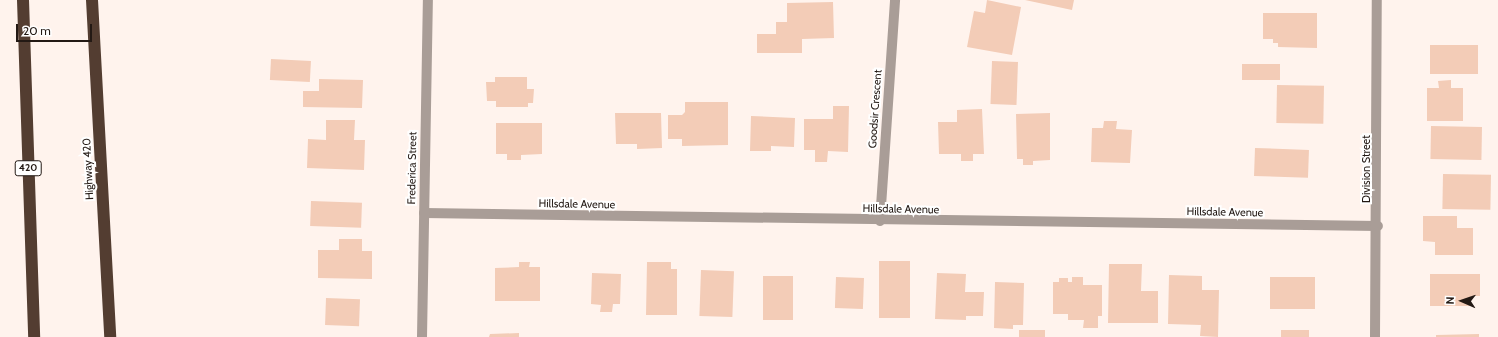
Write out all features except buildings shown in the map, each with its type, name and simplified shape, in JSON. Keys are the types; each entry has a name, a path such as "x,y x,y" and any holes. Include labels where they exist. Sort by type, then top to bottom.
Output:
{"highway":[{"name":"420","path":"23,0 34,337"},
{"name":"Highway 420","path":"92,0 107,290 108,337"}],"street":[{"name":"Frederica Street","path":"422,337 428,0"},
{"name":"Goodsir Crescent","path":"880,221 895,0"},
{"name":"Division Street","path":"1376,337 1378,226 1377,0"},
{"name":"Hillsdale Avenue","path":"424,213 880,221 1378,226"}]}
